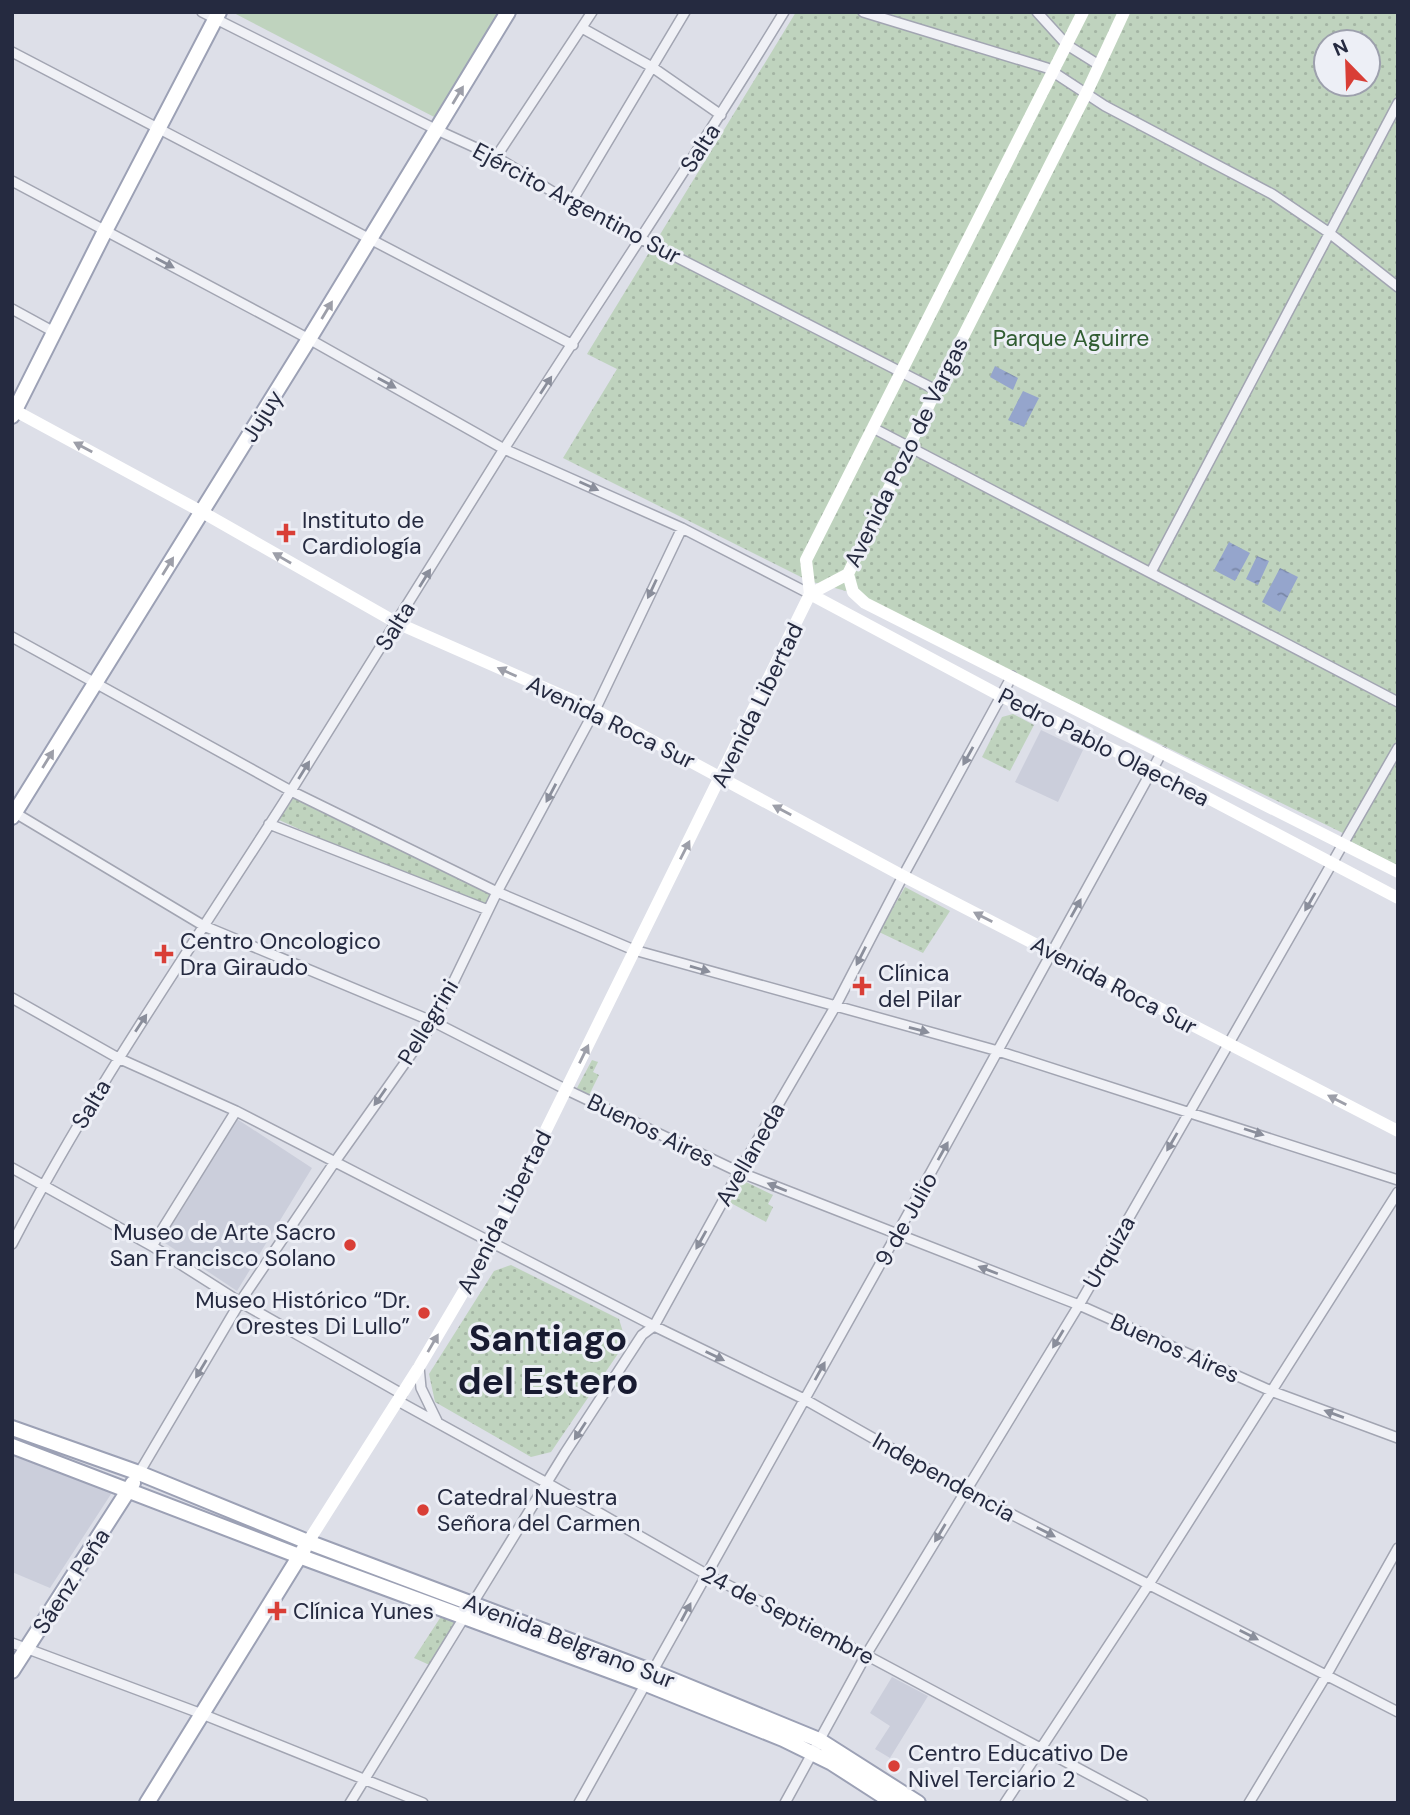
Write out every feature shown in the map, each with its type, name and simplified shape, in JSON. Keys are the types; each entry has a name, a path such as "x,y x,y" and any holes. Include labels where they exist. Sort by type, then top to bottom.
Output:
{"main road":[{"name":"Jujuy","path":"13,814 309,339 508,12"},
{"path":"13,412 218,16"},
{"name":"Avenida Belgrano Sur","path":"12,1428 139,1472 308,1542 473,1604 815,1746 918,1803"},
{"name":"Avenida Belgrano Sur","path":"12,1446 466,1618 650,1678"},
{"name":"Pellegrini","path":"129,1490 139,1472"},
{"name":"Sáenz Peña","path":"12,1671 129,1490"},
{"name":"Avenida Libertad","path":"147,1803 308,1542"},
{"name":"Avenida Belgrano Sur","path":"815,1746 894,1803"}],"street":[{"name":"Ejército Argentino Sur","path":"202,12 218,16 437,130 496,157 571,203 936,390"},
{"path":"496,157 592,12"},
{"path":"571,203 685,12"},
{"name":"Salta","path":"12,1244 42,1186 118,1058 291,791 504,449 642,240 784,12"},
{"path":"863,12 1039,65 1053,72 1105,106 1272,194 1328,232 1398,286"},
{"path":"1037,12 1068,45 1099,65"},
{"name":"Avenida Pozo de Vargas","path":"1083,12 806,560 810,594 848,574 936,390 1124,12"},
{"path":"582,28 652,67 721,115"},
{"path":"12,52 573,345"},
{"path":"1151,572 1398,103"},
{"path":"12,181 309,339 504,449 682,528 810,594"},
{"path":"12,309 54,332"},
{"name":"Avenida Roca Sur","path":"13,412 202,512 397,623 595,710 903,876 1398,1131"},
{"path":"873,428 1398,702"},
{"name":"Pellegrini","path":"139,1472 240,1302 434,1022 497,892 595,710 682,528"},
{"name":"Pedro Pablo Olaechea","path":"848,574 853,592 865,603 1398,872"},
{"name":"Pedro Pablo Olaechea","path":"810,594 1001,696 1153,769 1398,898"},
{"name":"Avenida Libertad","path":"308,1542 419,1367 490,1242 722,778 810,594"},
{"path":"12,637 291,791 497,892 634,950 998,1051 1398,1180"},
{"name":"Avellaneda","path":"349,1803 466,1618 547,1483 642,1335 654,1326 835,1007 1012,676"},
{"name":"Urquiza","path":"785,1803 866,1655 1079,1305 1398,748"},
{"name":"9 de Julio","path":"579,1803 1163,752"},
{"name":"Buenos Aires","path":"13,814 204,926 434,1022 567,1090 739,1172 1079,1305 1271,1391 1398,1438"},
{"path":"269,824 488,910"},
{"name":"Independencia","path":"12,998 118,1058 236,1111 654,1326 804,1399 966,1491 1398,1712"},
{"path":"152,1246 236,1111"},
{"name":"24 de Septiembre","path":"12,1168 152,1246 437,1421 706,1574 866,1655 1143,1803"},
{"path":"1004,1803 1149,1584 1398,1192"},
{"path":"419,1367 421,1388 437,1421"},
{"path":"1249,1803 1327,1674 1398,1548"},
{"path":"12,1643 202,1714 423,1803"}],"shaded area":[{"path":"1041,730 1083,750 1058,802 1015,782"},
{"path":"237,1119 312,1168 237,1291 162,1241"},
{"path":"12,1452 113,1491 50,1588 12,1572"},
{"path":"892,1677 928,1696 890,1758 875,1749 890,1726 870,1713"}],"green space":[{"path":"232,12 500,12 438,119"},
{"name":"Parque Aguirre","path":"796,12 1398,12 1398,866 1350,841 1351,837 846,591 809,581 563,458 617,369 587,354"},
{"path":"1013,714 1034,725 1010,771 982,757 1002,717"},
{"path":"298,791 495,894 484,912 279,820"},
{"path":"905,887 950,911 923,953 879,932"},
{"path":"592,1060 598,1062 593,1072 599,1075 589,1095 577,1088"},
{"path":"742,1180 773,1195 768,1204 773,1207 766,1222 729,1202"},
{"path":"511,1265 619,1319 626,1342 551,1452 531,1457 435,1402 429,1374 494,1271"},
{"path":"442,1615 461,1622 434,1667 414,1658"}],"water":[{"path":"995,366 1018,378 1013,390 990,377"},
{"path":"1023,391 1039,398 1024,427 1008,420"},
{"path":"1229,542 1250,553 1235,581 1214,570"},
{"path":"1257,556 1269,561 1258,585 1246,579"},
{"path":"1280,568 1298,577 1280,612 1262,602"}],"place":[{"name":"Instituto de Cardiología","path":"286,533"},
{"name":"Centro Oncologico Dra Giraudo","path":"164,954"},
{"name":"Clínica del Pilar","path":"862,986"},
{"name":"Museo de Arte Sacro San Francisco Solano","path":"350,1245"},
{"name":"Museo Histórico “Dr. Orestes Di Lullo”","path":"424,1313"},
{"name":"Catedral Nuestra Señora del Carmen","path":"423,1510"},
{"name":"Clínica Yunes","path":"277,1611"},
{"name":"Centro Educativo De Nivel Terciario 2","path":"894,1766"}],"district":[{"name":"Santiago del Estero","path":"548,1360"}]}
